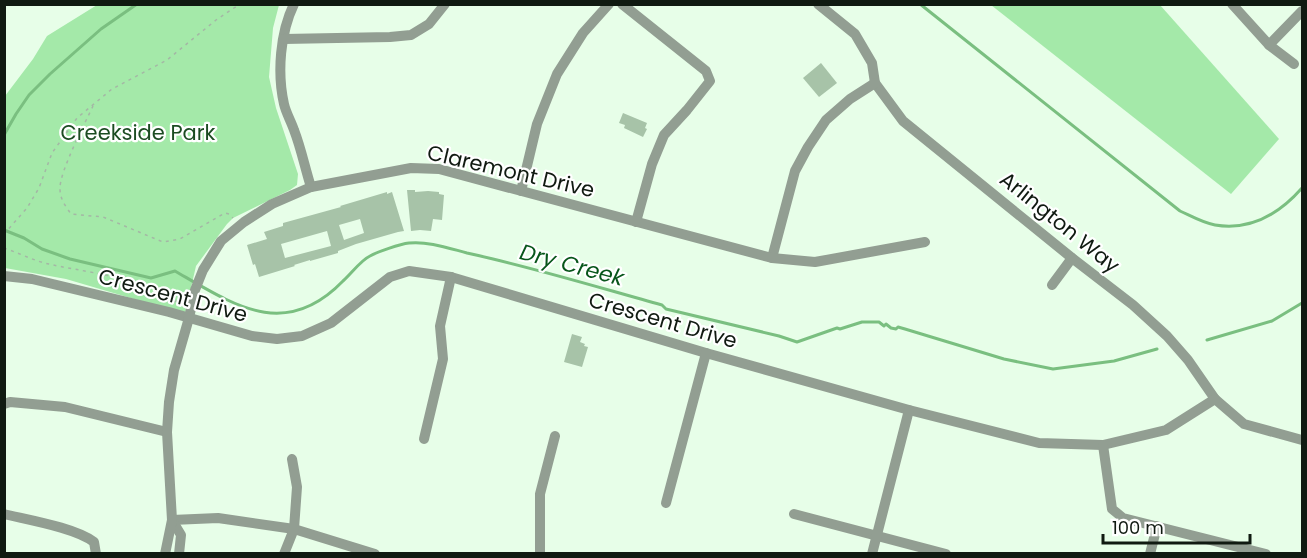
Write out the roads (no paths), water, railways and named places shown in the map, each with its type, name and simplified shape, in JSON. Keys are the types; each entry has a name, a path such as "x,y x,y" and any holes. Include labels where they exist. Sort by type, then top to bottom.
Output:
{"street":[{"path":"294,4 288,18 284,39 280,83 284,107 294,129 311,187"},
{"path":"284,39 411,35 429,24 445,4"},
{"path":"521,191 537,124 557,74 584,33 609,4"},
{"path":"622,4 705,70 710,81 664,135 652,165 636,222"},
{"name":"Arlington Way","path":"818,4 855,34 872,63 875,83 903,121 1133,305 1167,336 1188,360 1215,399 1244,424 1302,440"},
{"path":"1232,4 1269,45 1294,64"},
{"path":"1269,45 1302,11"},
{"path":"772,258 795,171 808,147 826,120 850,99 875,83"},
{"name":"Claremont Drive","path":"165,554 172,520 169,402 174,370 195,290 203,270 221,241 272,204 311,187 411,168 438,169 772,258 815,262 925,242"},
{"path":"1052,285 1072,258"},
{"name":"Crescent Drive","path":"4,276 32,279 169,312 252,336 277,339 302,336 330,322 390,277 409,271 451,277 706,353 909,410 1039,443 1102,445 1166,430 1215,399"},
{"path":"424,439 443,358 440,326 451,277"},
{"path":"666,503 706,353"},
{"path":"4,404 10,402 65,407 168,432"},
{"path":"872,554 909,410"},
{"path":"540,554 540,494 555,436"},
{"path":"1102,445 1112,509 1123,518 1266,554"},
{"path":"284,554 294,529 297,487 292,459"},
{"path":"4,514 73,531 88,537 94,542 96,554"},
{"path":"794,514 946,554"},
{"path":"172,520 218,518 294,529 375,554"},
{"name":"Claremont Drive","path":"172,520 180,535 179,554"},
{"path":"1150,554 1157,526"}],"waterway":[{"path":"4,135 29,95 50,74 101,29 137,4"},
{"path":"920,4 1180,211 1211,224 1228,226 1253,223 1284,205 1302,188"},
{"name":"Dry Creek","path":"4,230 42,249 70,259 151,278 175,271 218,295 259,311 280,313 301,310 322,299 367,258 395,246 423,243 516,264 662,305 666,309 797,342 837,328 862,322 879,322 884,326 886,324 891,328 898,327 1004,359 1053,369 1114,361 1157,349"},
{"name":"Dry Creek","path":"1207,340 1272,321 1302,303"}],"park label":[{"name":"Creekside Park","path":"138,132"}]}
